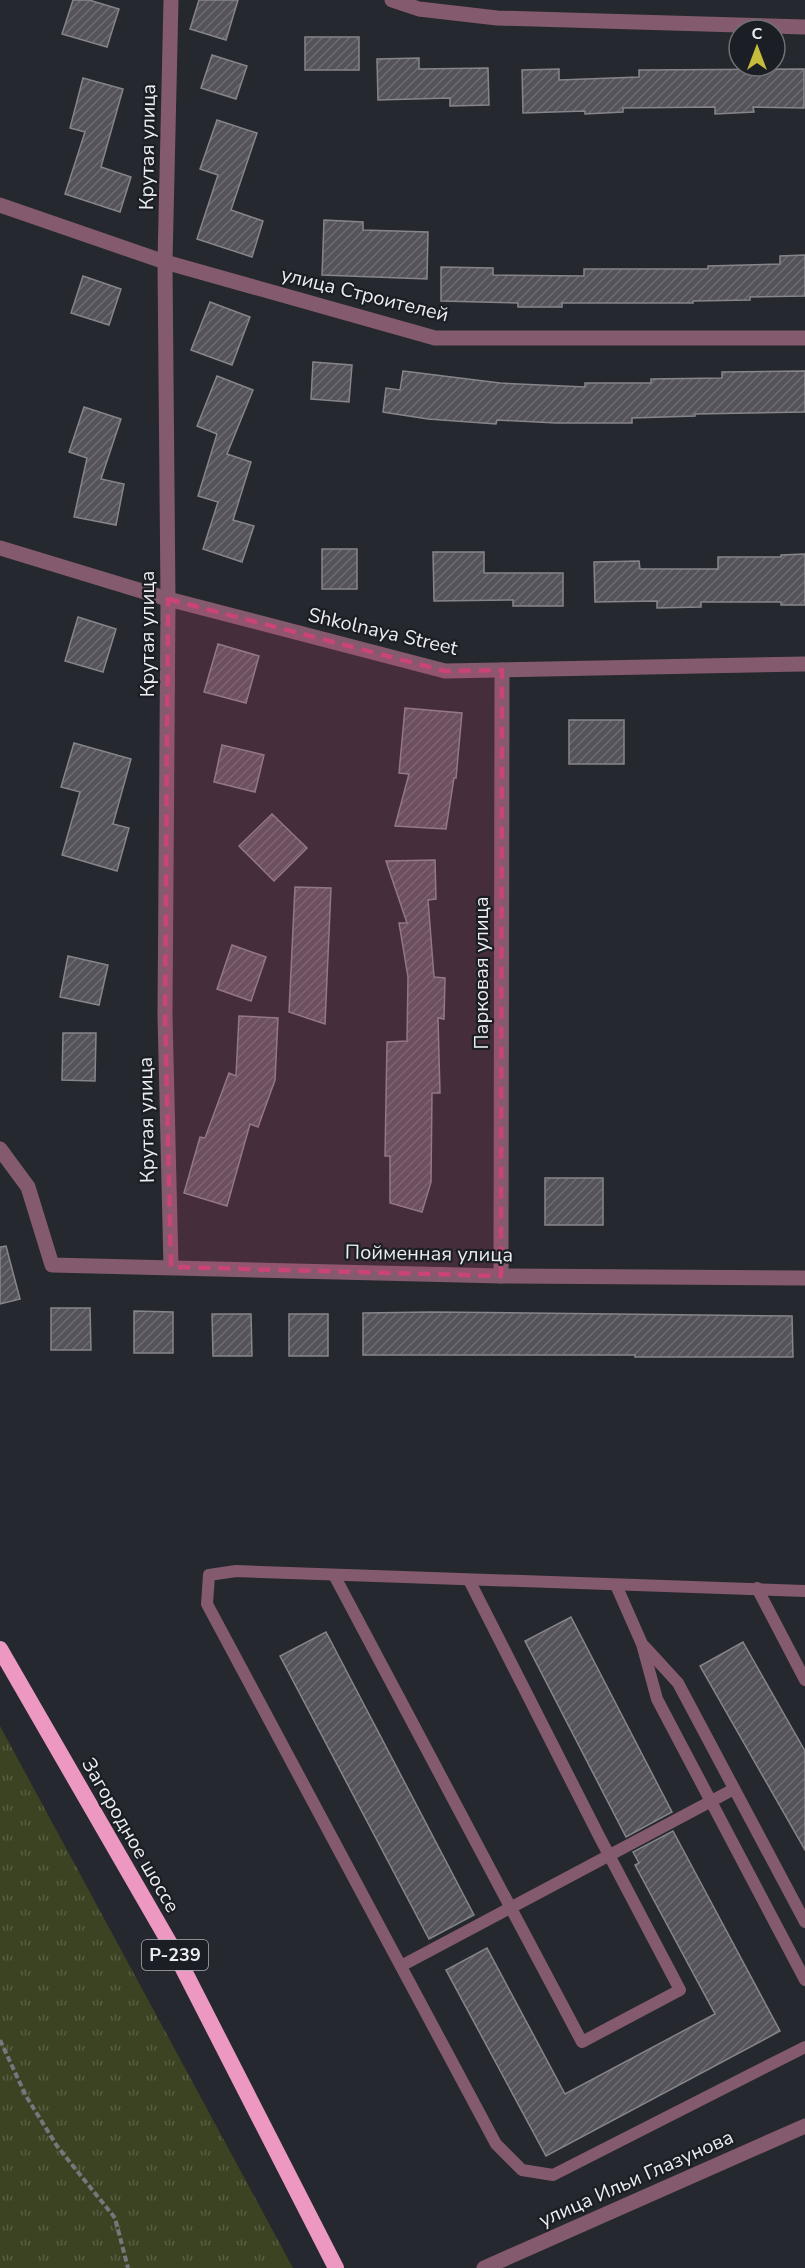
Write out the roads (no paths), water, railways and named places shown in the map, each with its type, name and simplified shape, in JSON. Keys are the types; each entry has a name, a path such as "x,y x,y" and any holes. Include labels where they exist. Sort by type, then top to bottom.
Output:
{"highway":[{"name":"Загородное шоссе","path":"0,1649 173,1949 336,2268"}],"street":[{"name":"Крутая улица","path":"171,0 165,262 168,599 165,1015 171,1268"},
{"path":"392,0 419,9 497,18 805,27"},
{"name":"улица Строителей","path":"0,205 165,262 435,338 805,338"},
{"name":"Shkolnaya Street","path":"0,548 168,599 445,671 805,664"},
{"name":"Парковая улица","path":"501,1276 502,670"},
{"name":"Пойменная улица","path":"0,1149 28,1187 52,1265 501,1276 805,1278"},
{"name":"улица Ильи Глазунова","path":"484,2268 805,2126"}],"lane":[{"path":"805,1591 236,1571 209,1575 207,1604 496,2144 522,2170 553,2175 805,2048"},
{"path":"334,1575 582,2042 680,1990 470,1580"},
{"path":"616,1585 642,1644 657,1699 805,1980"},
{"path":"757,1588 805,1680"},
{"path":"642,1644 678,1683 805,1922"},
{"path":"401,1966 734,1789"}]}
